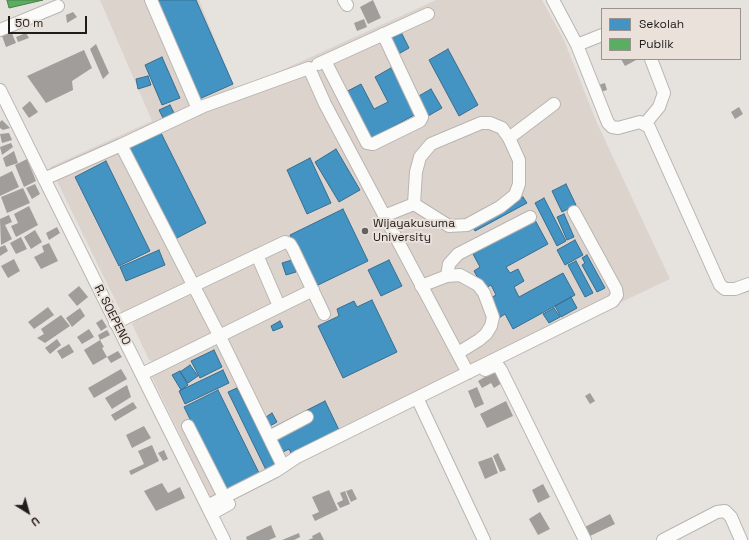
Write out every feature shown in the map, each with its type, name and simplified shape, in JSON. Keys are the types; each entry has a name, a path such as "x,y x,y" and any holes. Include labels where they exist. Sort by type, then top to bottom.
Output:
{"street":[{"path":"151,0 198,109"},
{"path":"553,0 577,45 608,123 612,128 640,122 646,124 656,142 720,285 725,289 735,289 748,286"},
{"path":"0,30 58,6"},
{"path":"44,179 198,109 310,68 428,14"},
{"path":"325,61 367,143 373,144 420,121 422,117 383,34"},
{"path":"577,45 601,35"},
{"path":"646,124 659,107 664,93 651,60"},
{"path":"310,68 325,104 468,373"},
{"name":"R. SOEPENO","path":"0,90 5,114 44,179 224,540"},
{"path":"509,138 554,104"},
{"path":"490,122 502,128 509,138 519,160 519,184 515,195 500,207 467,225 449,226 414,204 416,172 420,157 431,144 481,123 490,122"},
{"path":"121,145 219,335 283,466"},
{"path":"384,216 414,204"},
{"path":"209,510 224,497 298,457 613,301 617,295 616,289 574,212"},
{"path":"447,276 450,264 458,254 530,217"},
{"path":"115,323 285,242 290,244 324,314"},
{"path":"257,255 279,306"},
{"path":"421,286 447,276 460,275 478,286 484,293 493,317 491,326 486,334 468,348 458,353"},
{"path":"142,374 313,290"},
{"path":"209,510 289,472 315,455 494,366 499,367 585,540"},
{"path":"419,402 484,540"},
{"path":"269,437 307,417"},
{"path":"188,426 224,497"},
{"path":"663,540 717,512 725,511 731,517 741,540"}],"shaded area":[{"name":"Wijayakusuma University","path":"100,0 199,0 236,91 436,0 542,0 564,40 597,123 670,279 449,384 213,503 151,375 166,366 161,358 153,362 149,360 132,324 140,317 123,316 50,167 152,121"}],"building: Sekolah":[{"path":"154,0 196,0 233,84 197,100"},
{"path":"401,32 409,48 395,56 387,40"},
{"path":"448,49 478,105 459,116 429,60"},
{"path":"162,57 180,98 162,105 145,65"},
{"path":"391,68 416,114 369,140 344,93 361,84 374,109 388,102 375,77"},
{"path":"148,76 151,85 138,89 136,79"},
{"path":"431,89 442,108 428,116 417,97"},
{"path":"170,105 174,113 163,118 159,110"},
{"path":"160,131 206,223 175,239 129,147"},
{"path":"336,149 360,190 339,202 315,162"},
{"path":"310,158 331,203 307,214 287,170"},
{"path":"106,161 150,251 119,266 75,177"},
{"path":"566,184 576,205 562,212 552,191"},
{"path":"523,197 527,203 475,231 471,224"},
{"path":"544,198 566,241 557,246 535,203"},
{"path":"343,209 368,261 316,286 290,235"},
{"path":"564,214 574,237 567,240 557,217"},
{"path":"535,220 548,244 506,267 510,273 518,269 524,281 514,287 519,297 563,273 575,295 513,329 505,314 499,318 489,299 496,295 491,285 484,289 474,271 480,267 473,254"},
{"path":"575,240 583,255 565,265 557,250"},
{"path":"159,250 165,265 126,281 120,267"},
{"path":"587,255 605,288 597,292 582,265 585,263 582,258"},
{"path":"292,260 296,272 286,275 282,263"},
{"path":"389,260 402,286 381,296 368,270"},
{"path":"576,261 593,293 585,297 568,265"},
{"path":"571,297 577,308 561,317 555,306"},
{"path":"372,300 397,352 343,378 318,326 339,316 337,309 354,301 357,307"},
{"path":"554,308 560,317 549,323 543,314"},
{"path":"280,321 283,327 273,331 271,326"},
{"path":"214,350 222,367 200,378 191,361"},
{"path":"190,365 198,376 188,383 180,372"},
{"path":"223,370 229,383 185,404 179,391"},
{"path":"180,371 188,385 181,390 172,375"},
{"path":"237,388 276,465 266,470 228,392"},
{"path":"218,390 261,477 227,493 184,407"},
{"path":"325,401 340,432 292,455 289,449 281,453 270,429"},
{"path":"272,413 277,422 268,427 263,419"}],"building: Publik":[{"path":"7,0 43,0 9,8"}],"building: Lainnya":[{"path":"373,0 381,18 368,24 360,7"},
{"path":"73,12 77,17 67,23 66,15"},
{"path":"364,19 367,27 357,31 354,23"},
{"path":"11,31 16,43 6,47 2,36"},
{"path":"26,33 29,38 18,42 16,37"},
{"path":"96,44 109,73 103,79 90,49"},
{"path":"84,50 92,68 72,81 73,90 46,103 27,76"},
{"path":"622,60 636,60 625,66"},
{"path":"605,83 607,90 600,92 598,85"},
{"path":"30,101 38,112 29,118 22,108"},
{"path":"739,107 743,114 735,119 731,112"},
{"path":"2,120 10,128 3,130 0,128 0,122"},
{"path":"9,133 12,140 2,143 0,134"},
{"path":"11,143 13,147 2,155 0,147"},
{"path":"14,151 18,163 6,167 3,158"},
{"path":"27,159 36,181 24,187 15,165"},
{"path":"12,171 19,187 0,196 0,177"},
{"path":"35,184 40,194 32,199 26,188"},
{"path":"23,188 30,203 7,213 1,197"},
{"path":"29,206 38,225 16,237 11,226 18,223 14,214"},
{"path":"9,215 12,222 5,225 12,239 1,245 0,219"},
{"path":"57,227 60,233 49,240 46,233"},
{"path":"35,230 42,242 31,249 24,237"},
{"path":"21,237 27,249 16,254 10,243"},
{"path":"49,243 58,261 41,269 34,257 44,252 42,246"},
{"path":"5,245 8,251 0,256 0,247"},
{"path":"14,259 20,271 8,278 1,266"},
{"path":"79,286 88,297 77,306 68,295"},
{"path":"48,307 54,315 34,329 28,322"},
{"path":"80,308 85,316 72,327 66,318"},
{"path":"61,315 70,326 45,343 37,338 44,334 41,329"},
{"path":"102,319 107,327 101,331 96,323"},
{"path":"89,329 94,337 82,344 77,337"},
{"path":"107,330 110,335 100,340 98,335"},
{"path":"57,339 61,345 50,354 45,348"},
{"path":"100,340 107,357 93,365 84,350"},
{"path":"69,344 74,352 62,359 57,351"},
{"path":"118,351 122,357 111,363 107,357"},
{"path":"121,369 127,379 94,398 88,388"},
{"path":"495,371 502,383 494,388 491,383 482,388 478,381"},
{"path":"127,385 131,397 112,409 105,398"},
{"path":"477,387 484,404 475,408 468,391"},
{"path":"590,393 595,401 590,404 585,396"},
{"path":"506,401 513,416 487,428 480,414"},
{"path":"133,402 137,408 115,421 111,415"},
{"path":"144,426 151,438 132,448 126,435"},
{"path":"152,445 159,461 131,475 129,471 144,464 138,451"},
{"path":"164,450 168,459 163,461 158,453"},
{"path":"498,453 506,470 500,472 493,456"},
{"path":"492,457 498,473 485,479 478,462"},
{"path":"162,483 168,493 180,487 185,498 156,511 144,491"},
{"path":"543,484 550,497 538,503 532,490"},
{"path":"352,489 357,499 351,502 346,491"},
{"path":"329,490 338,510 315,521 312,515 319,512 312,497"},
{"path":"345,491 350,504 340,508 337,503 343,500 340,493"},
{"path":"540,512 550,529 538,535 529,519"},
{"path":"610,514 615,524 588,537 583,528"},
{"path":"271,525 276,537 269,540 247,540 246,537"},
{"path":"320,532 324,540 308,540 313,538 312,536"},
{"path":"299,533 300,537 294,540 282,540"}],"place":[{"name":"Wijayakusuma University","path":"365,231"}]}
